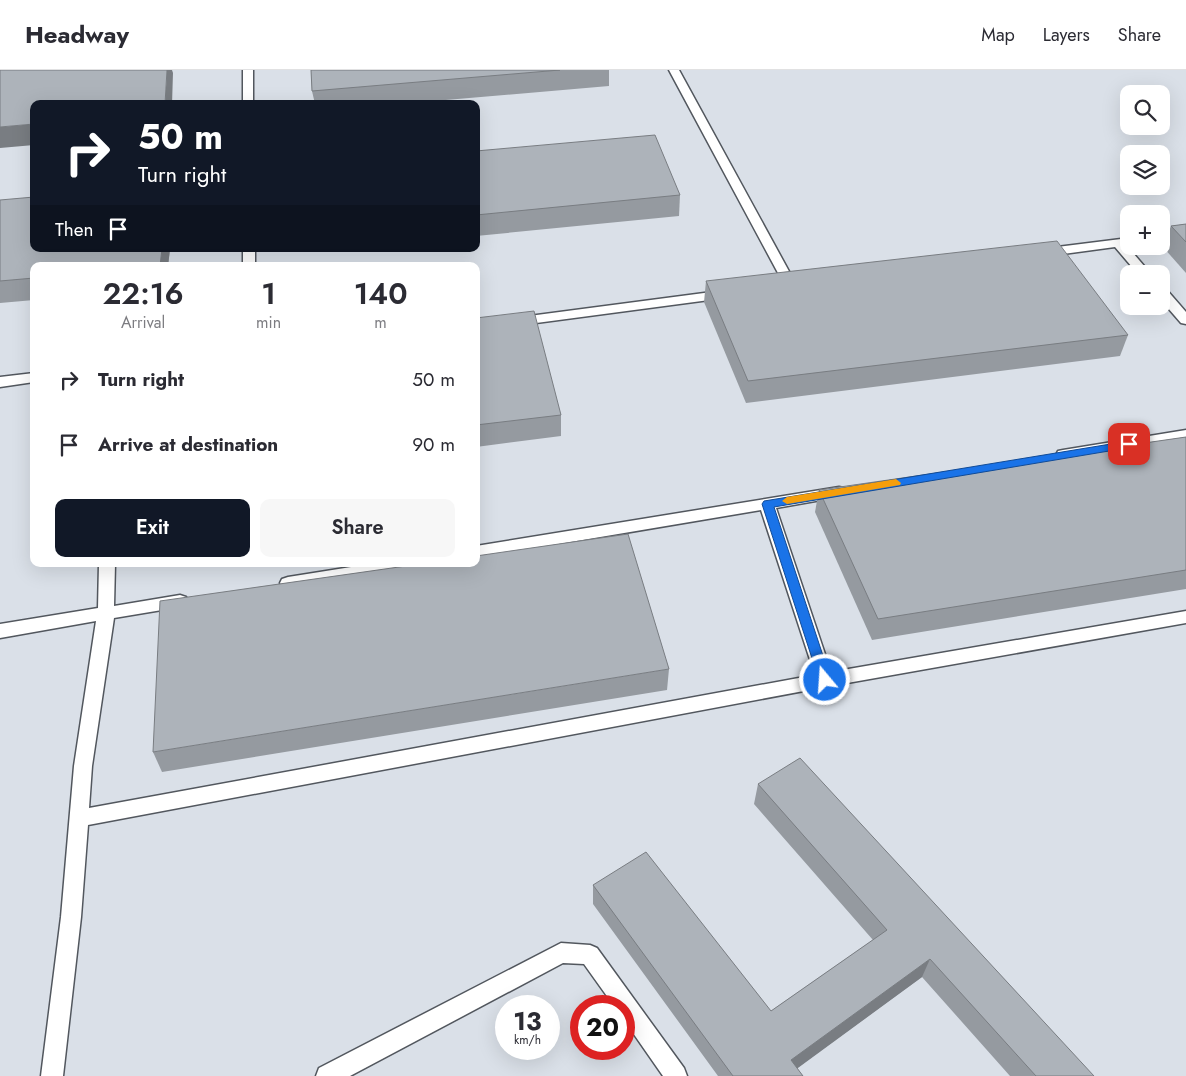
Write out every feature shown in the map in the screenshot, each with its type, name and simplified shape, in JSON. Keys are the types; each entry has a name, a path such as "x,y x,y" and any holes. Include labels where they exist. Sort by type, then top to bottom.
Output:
{"lane":[{"path":"248,70 248,100"},
{"path":"674,70 790,286"},
{"path":"1170,236 1186,234"},
{"path":"1032,254 1120,243"},
{"path":"480,326 741,293"},
{"path":"1170,302 1186,320"},
{"path":"0,382 30,378"},
{"path":"1050,457 1186,435"},
{"path":"480,551 855,490"},
{"path":"767,504 825,680"},
{"path":"52,1076 71,917 83,766 106,613 107,567"},
{"path":"271,586 388,567"},
{"path":"0,631 193,599"},
{"path":"78,818 825,680 1186,617"},
{"path":"327,1076 561,954 590,956 676,1076"}],"building":[{"path":"0,70 167,70 165,100 30,100 30,124 0,127"},
{"path":"311,70 560,70 312,91"},
{"path":"655,135 680,195 480,215 480,151"},
{"path":"30,197 30,252 162,252 160,262 30,262 30,278 0,281 0,200"},
{"path":"1186,224 1186,242 1171,226"},
{"path":"1057,241 1128,335 748,381 706,281"},
{"path":"534,311 561,415 480,425 480,318"},
{"path":"1186,437 1186,570 878,619 819,490"},
{"path":"628,534 669,669 153,752 160,601 399,567 480,567 480,555"},
{"path":"800,758 1094,1076 1036,1076 930,959 791,1060 803,1076 733,1076 593,885 646,852 771,1011 887,930 758,784"}],"slow traffic":[{"path":"787,501 896,483"}],"route":[{"path":"825,680 767,504 1129,444"}]}
